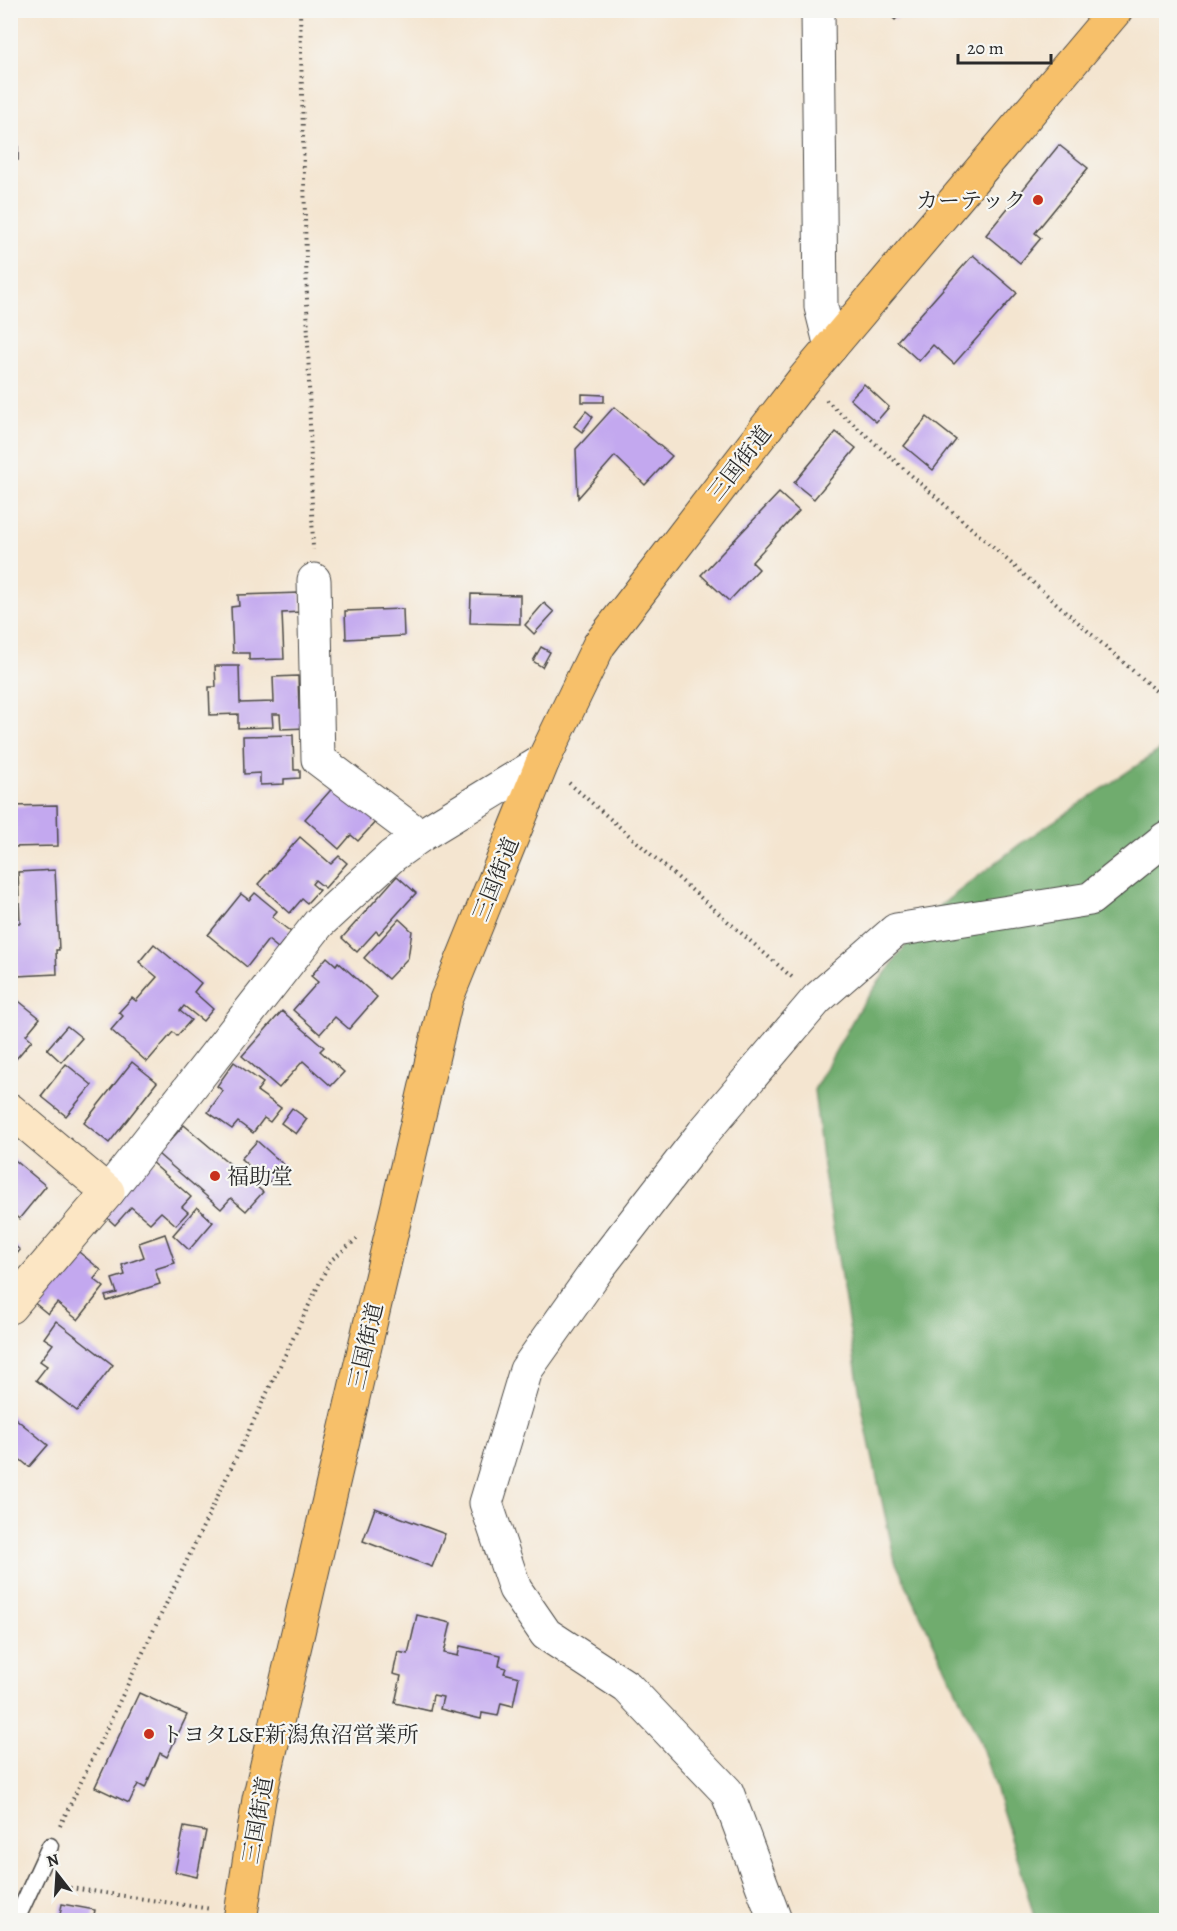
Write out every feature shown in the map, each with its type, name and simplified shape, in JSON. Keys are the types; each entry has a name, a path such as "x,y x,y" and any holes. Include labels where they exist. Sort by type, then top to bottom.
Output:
{"highway":[{"name":"三国街道","path":"240,1917 259,1799 446,1000 543,760 599,645 803,380 1116,10"}],"main road":[{"path":"10,1110 108,1192 10,1307"}],"street":[{"path":"818,10 821,307 831,347"},
{"path":"314,580 318,759 420,836"},
{"path":"108,1192 319,923 392,856 420,836 543,760"},
{"path":"775,1920 727,1792 627,1687 546,1634 515,1589 486,1503 526,1370 599,1267 703,1133 817,999 896,930 1090,899 1167,838"}],"lane":[{"path":"16,1920 50,1846"}],"path":[{"path":"300,10 314,580"},
{"path":"803,380 1167,700"},
{"path":"543,760 817,999"},
{"path":"50,1846 330,1261 398,1204"},
{"path":"33,1883 240,1917 295,1920"}],"green space":[{"path":"1166,746 1166,1920 1035,1920 980,1741 895,1561 864,1418 823,1166 814,1090 859,1009 928,915 1020,844"}],"building":[{"path":"10,10 16,10 16,27 10,27"},
{"path":"885,10 904,10 895,20"},
{"path":"10,140 18,140 18,160 10,161"},
{"name":"カーテック","path":"1059,145 1088,168 1035,233 1041,238 1020,263 986,235"},
{"path":"973,255 1017,293 954,364 933,345 919,361 897,341"},
{"path":"864,384 889,407 876,422 850,399"},
{"path":"582,394 604,395 604,402 582,402"},
{"path":"614,407 672,456 645,485 615,456 578,498 576,449"},
{"path":"586,411 593,417 582,432 574,426"},
{"path":"927,417 956,440 933,470 904,446"},
{"path":"836,432 856,448 814,499 794,483"},
{"path":"779,493 799,511 752,562 759,569 729,601 701,575"},
{"path":"300,593 301,612 282,613 284,659 249,660 249,653 233,653 231,607 239,606 238,595"},
{"path":"471,594 520,595 520,624 470,623"},
{"path":"544,603 554,612 534,634 525,625"},
{"path":"403,609 404,636 346,639 345,611"},
{"path":"541,647 550,652 542,667 533,661"},
{"path":"215,666 239,666 240,703 274,702 273,677 298,676 299,709 305,709 306,728 281,729 280,714 272,714 273,727 238,728 238,714 210,715 209,687 216,687"},
{"path":"293,735 294,770 300,770 300,778 284,779 284,784 260,785 260,773 244,774 243,736"},
{"path":"337,783 378,819 358,841 351,835 339,849 305,819"},
{"path":"57,805 58,846 10,847 10,806"},
{"path":"300,837 331,864 339,856 347,863 325,888 315,880 312,884 319,890 307,903 302,899 290,913 258,884"},
{"path":"55,870 59,950 56,950 57,974 17,976 15,947 11,947 10,923 20,923 18,872"},
{"path":"397,876 416,893 379,934 376,931 357,952 342,938"},
{"path":"255,893 277,911 272,917 291,932 278,948 268,940 247,967 208,935 241,894 249,900"},
{"path":"399,919 412,931 408,958 388,979 364,958"},
{"path":"154,944 201,983 194,992 213,1009 203,1021 184,1006 180,1011 191,1020 177,1036 173,1032 147,1062 111,1030 123,1016 119,1012 132,998 136,1001 157,977 139,962"},
{"path":"327,957 336,965 338,962 377,997 349,1029 335,1017 320,1034 293,1010 318,982 311,976"},
{"path":"10,994 40,1018 26,1035 32,1040 10,1066"},
{"path":"282,1011 324,1047 320,1051 344,1072 331,1086 303,1061 279,1088 242,1056"},
{"path":"67,1026 82,1038 61,1062 47,1049"},
{"path":"132,1062 157,1082 109,1143 84,1123"},
{"path":"234,1062 263,1083 257,1091 281,1108 270,1122 264,1118 253,1133 238,1122 232,1129 208,1112 223,1091 217,1086"},
{"path":"66,1064 92,1085 66,1116 41,1096"},
{"path":"292,1108 307,1119 296,1134 281,1123"},
{"name":"福助堂","path":"184,1125 263,1192 246,1211 231,1198 221,1209 158,1154"},
{"path":"257,1141 284,1165 268,1183 241,1159"},
{"path":"10,1156 46,1186 19,1219 10,1211"},
{"path":"150,1161 191,1197 182,1207 188,1212 176,1225 161,1212 150,1223 131,1207 115,1225 103,1214"},
{"path":"197,1207 213,1222 189,1250 173,1235"},
{"path":"165,1234 175,1263 155,1269 160,1284 107,1301 105,1296 117,1293 112,1279 125,1275 122,1265 144,1257 139,1243"},
{"path":"10,1242 20,1250 10,1262"},
{"path":"74,1248 101,1270 94,1279 104,1287 78,1320 57,1303 48,1314 32,1301"},
{"path":"56,1321 113,1365 77,1411 36,1380 47,1366 40,1361 53,1344 44,1338"},
{"path":"10,1414 48,1445 29,1467 10,1451"},
{"path":"375,1508 445,1534 432,1567 363,1541"},
{"path":"417,1615 451,1623 444,1653 458,1656 460,1646 501,1655 499,1666 506,1668 504,1673 519,1677 513,1706 501,1703 498,1716 482,1713 481,1719 440,1709 443,1697 433,1695 430,1711 395,1703 401,1676 393,1674 398,1652 408,1654"},
{"name":"トヨタL&F新潟魚沼営業所","path":"139,1693 187,1715 167,1757 160,1753 145,1788 138,1784 129,1803 95,1787"},
{"path":"184,1827 206,1831 197,1877 175,1872"},
{"path":"62,1904 95,1910 93,1920 59,1920"}],"place":[{"name":"カーテック","path":"1038,200"},
{"name":"福助堂","path":"215,1176"},
{"name":"トヨタL&F新潟魚沼営業所","path":"149,1734"}]}
